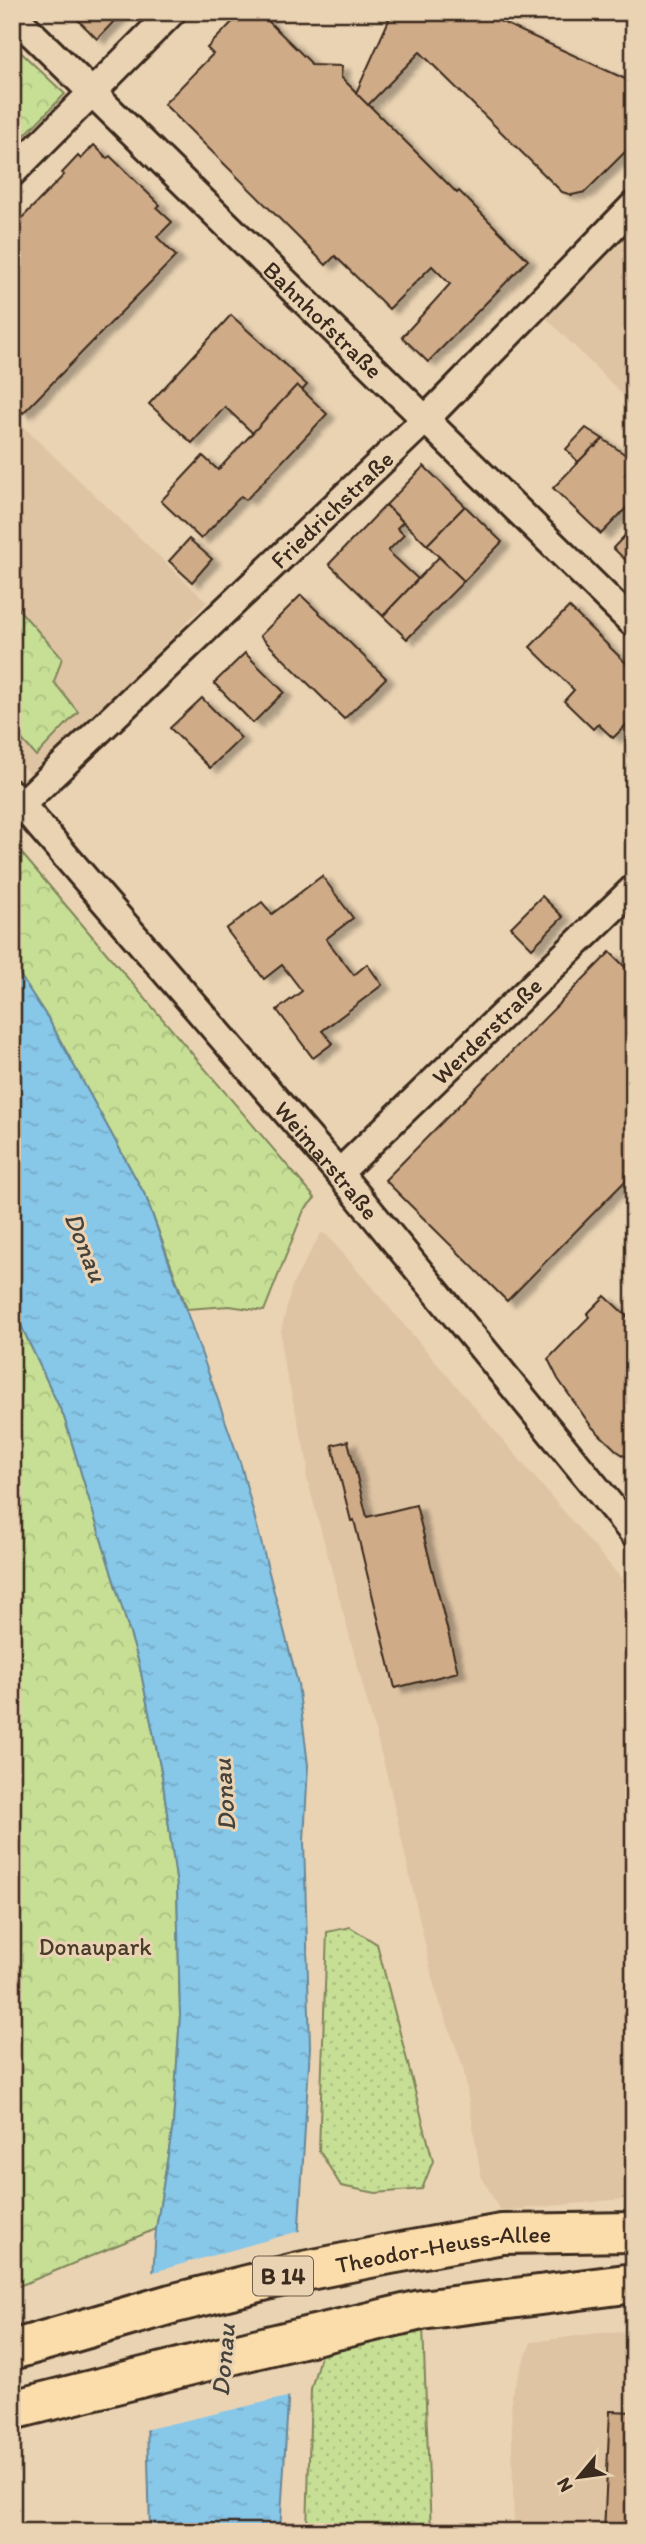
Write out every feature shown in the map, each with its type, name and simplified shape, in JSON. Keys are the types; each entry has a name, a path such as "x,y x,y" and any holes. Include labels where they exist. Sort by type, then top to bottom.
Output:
{"main road":[{"name":"Theodor-Heuss-Allee","path":"12,2350 171,2304 299,2272 502,2234 634,2232"},
{"path":"12,2410 421,2310 634,2283"}],"street":[{"path":"12,173 172,12"},
{"name":"Bahnhofstraße","path":"12,14 634,624"},
{"name":"Friedrichstraße","path":"17,800 426,419 634,205"},
{"name":"Weimarstraße","path":"17,800 339,1173 634,1534"},
{"name":"Werderstraße","path":"339,1173 634,888"}],"shaded area":[{"path":"634,228 634,406 546,318"},
{"path":"12,416 207,602 32,777 12,754"},
{"path":"321,1233 327,1235 634,1593 634,2198 500,2211 481,2176 463,2067 435,1989 389,1783 306,1475 308,1465 282,1355 281,1331 292,1285"},
{"path":"634,2332 634,2532 514,2532 511,2395 531,2342 599,2333"}],"green space":[{"path":"12,44 65,94 12,148"},
{"path":"12,602 62,658 54,682 78,712 36,756 12,728"},
{"path":"12,842 315,1198 304,1210 264,1311 229,1306 187,1309 146,1197 49,1020 12,963"},
{"name":"Donaupark","path":"12,1306 64,1417 139,1663 162,1776 177,1886 180,2015 173,2125 156,2229 12,2289"},
{"path":"350,1927 377,1944 433,2161 422,2189 376,2193 341,2186 319,2150 327,1932"},
{"path":"394,2324 423,2326 431,2532 307,2532 311,2389 321,2353"}],"water":[{"name":"Donau","path":"12,963 49,1020 146,1197 241,1465 298,1684 308,1765 304,1841 310,2047 280,2532 150,2532 146,2386 156,2229 173,2125 180,2015 177,1886 162,1776 139,1663 64,1417 12,1306"}],"pier":[{"path":"303,2230 291,2396 144,2430 143,2385 150,2273"}],"building":[{"path":"70,12 123,12 97,39"},
{"path":"242,12 259,12 311,65 342,66 341,77 528,260 428,362 402,337 450,284 432,266 389,309 335,256 326,265 164,104 213,54 207,48"},
{"path":"381,12 480,12 634,83 634,143 585,192 572,195 562,192 420,52 368,105 356,93 389,20"},
{"path":"94,145 107,158 110,156 160,205 157,208 172,222 157,237 176,256 23,413 12,402 12,228 64,175 62,173 78,156 81,159"},
{"path":"231,315 307,385 258,438 225,407 192,443 149,404"},
{"path":"297,385 327,414 246,500 241,496 201,539 161,501 203,456 218,470"},
{"path":"586,428 603,439 578,462 566,449"},
{"path":"603,439 633,460 625,475 634,484 634,500 601,534 553,488"},
{"path":"424,466 465,506 427,545 386,505"},
{"path":"386,505 403,522 397,528 404,535 388,551 418,579 383,616 329,564"},
{"path":"465,506 502,542 464,581 427,545"},
{"path":"634,526 634,568 613,548"},
{"path":"189,539 212,559 192,582 169,561"},
{"path":"439,557 464,581 407,639 383,616"},
{"path":"301,595 386,678 344,719 260,636"},
{"path":"569,607 634,671 634,717 613,738 598,724 593,729 564,701 574,690 530,647"},
{"path":"245,653 284,692 253,723 214,683"},
{"path":"202,698 241,738 210,768 170,728"},
{"path":"322,876 353,918 326,939 354,975 367,964 382,985 322,1031 333,1043 313,1058 277,1010 302,991 282,965 264,979 226,929 262,902 272,914"},
{"path":"542,896 563,917 532,948 511,927"},
{"path":"610,952 634,976 634,1172 507,1301 385,1180"},
{"path":"605,1296 634,1323 634,1462 617,1451 591,1426 558,1379 548,1359 589,1317 587,1314"},
{"path":"348,1441 367,1517 416,1505 458,1672 395,1688 354,1520 351,1521 332,1445"},
{"path":"610,2411 634,2412 634,2532 604,2532"}]}
